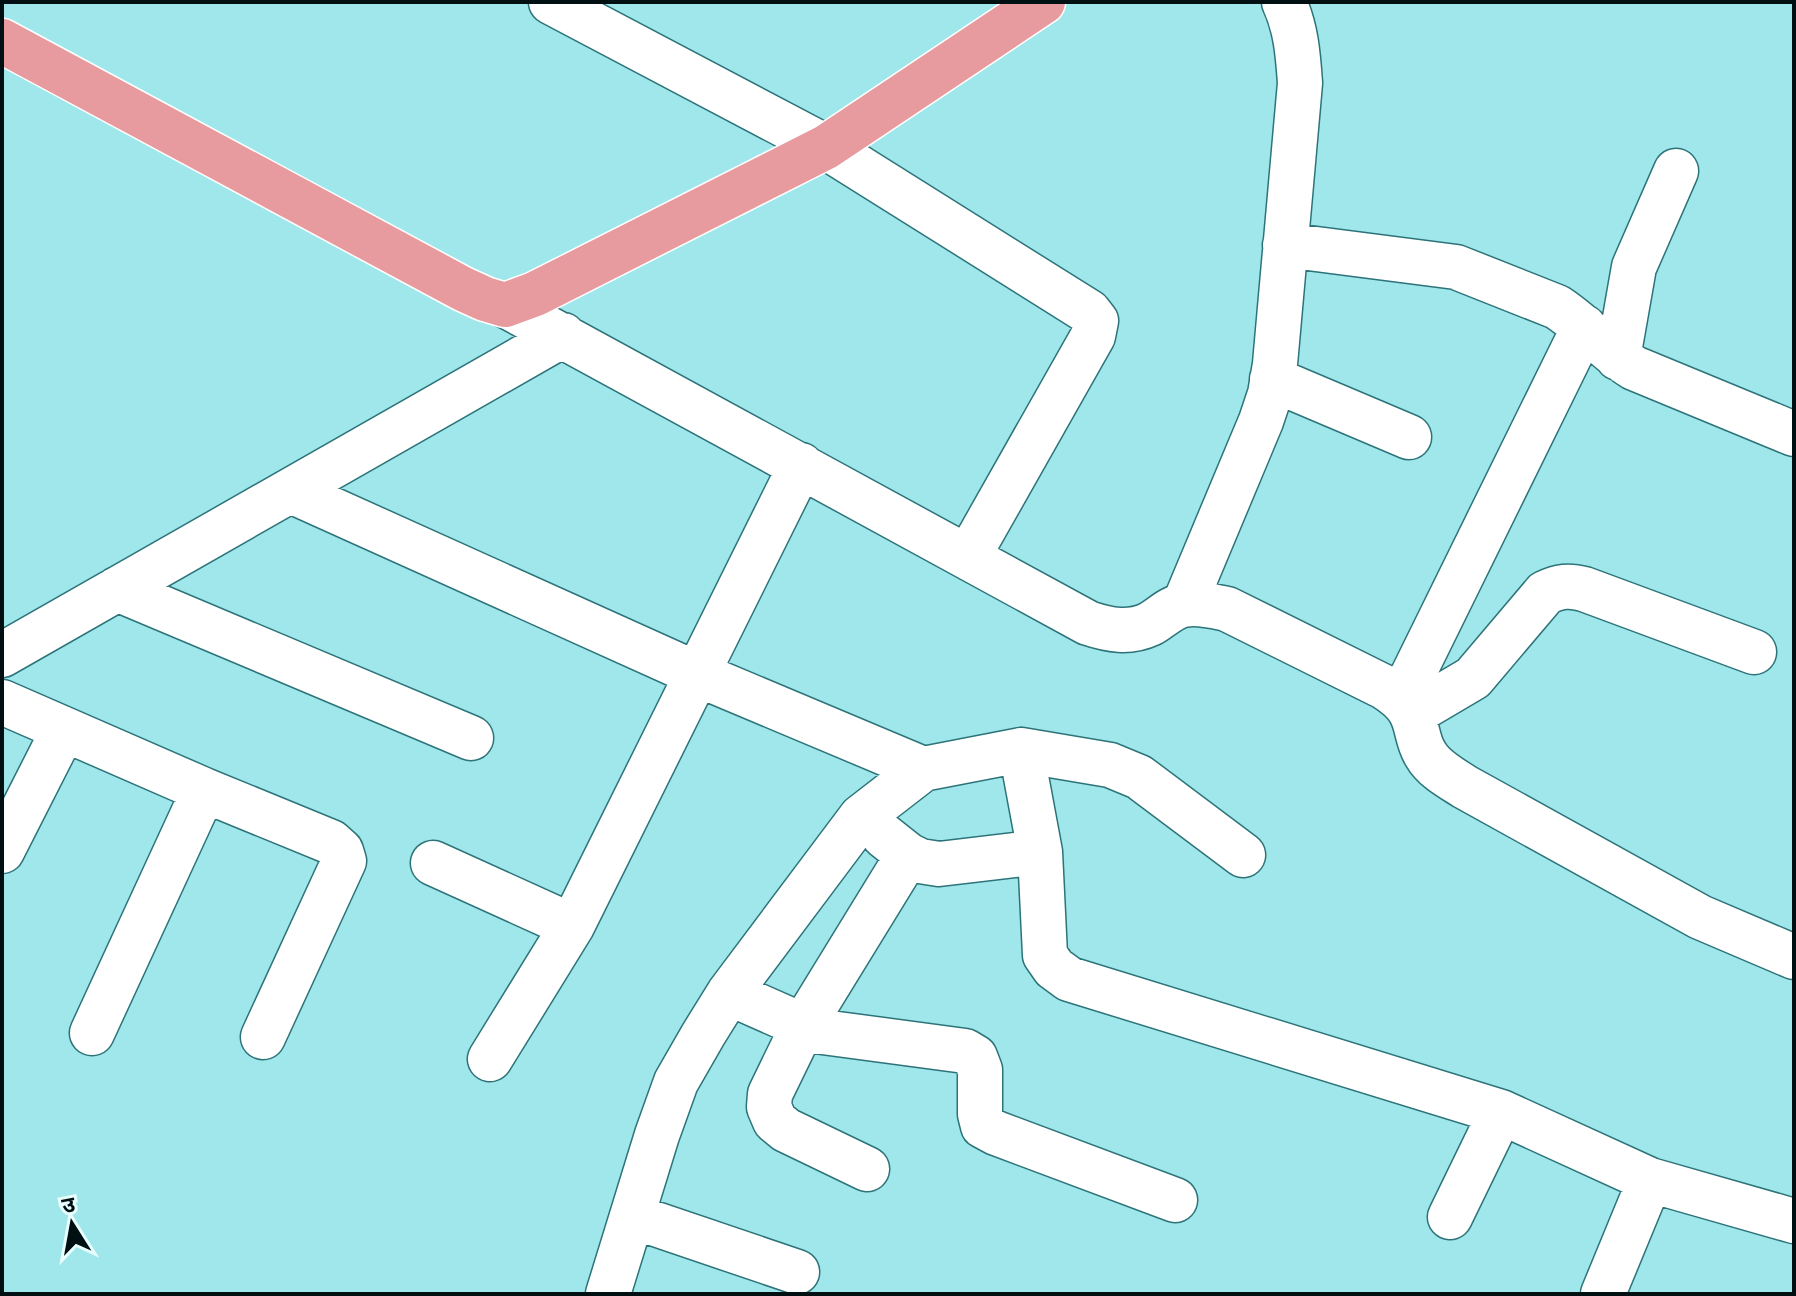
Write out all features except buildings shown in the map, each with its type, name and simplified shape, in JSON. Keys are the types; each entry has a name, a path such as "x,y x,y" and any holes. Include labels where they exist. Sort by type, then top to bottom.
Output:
{"main road":[{"path":"2,41 463,289 505,305 535,294 826,147 1043,2"}],"street":[{"path":"551,2 826,147 1089,312 1096,321 1093,336 968,557"},
{"path":"1184,605 1270,394 1300,83 1298,48 1284,2"},
{"path":"1618,358 1634,267 1676,171"},
{"path":"1285,245 1456,267 1557,307 1634,368 1794,434"},
{"path":"505,305 1088,623 1110,630 1132,630 1184,605 1204,604 1227,609 1384,687 1407,707 1427,758 1444,774 1700,917 1794,957"},
{"path":"1407,707 1584,327"},
{"path":"2,655 563,335"},
{"path":"1272,379 1409,437"},
{"path":"490,1059 572,926 801,465"},
{"path":"291,491 697,674 923,769"},
{"path":"1407,707 1473,678 1545,593 1558,587 1571,585 1584,589 1754,652"},
{"path":"117,589 471,738"},
{"path":"2,702 331,842 341,851 344,861 263,1037"},
{"path":"2,851 64,729"},
{"path":"1021,750 1040,852 1045,955 1054,968 1069,979 1501,1112 1650,1180 1794,1221"},
{"path":"608,1294 676,1082 729,993 861,817 923,769 1021,750 1110,765 1139,777 1243,855"},
{"path":"92,1033 204,790"},
{"path":"861,817 920,861 939,864 1040,852"},
{"path":"867,1169 786,1130 775,1121 769,1107 770,1094 803,1026 908,855"},
{"path":"433,863 572,926"},
{"path":"729,993 815,1031 965,1051 975,1057 980,1070 983,1126 1175,1200"},
{"path":"1450,1217 1501,1112"},
{"path":"1603,1294 1650,1180"},
{"path":"632,1216 797,1272"}]}
